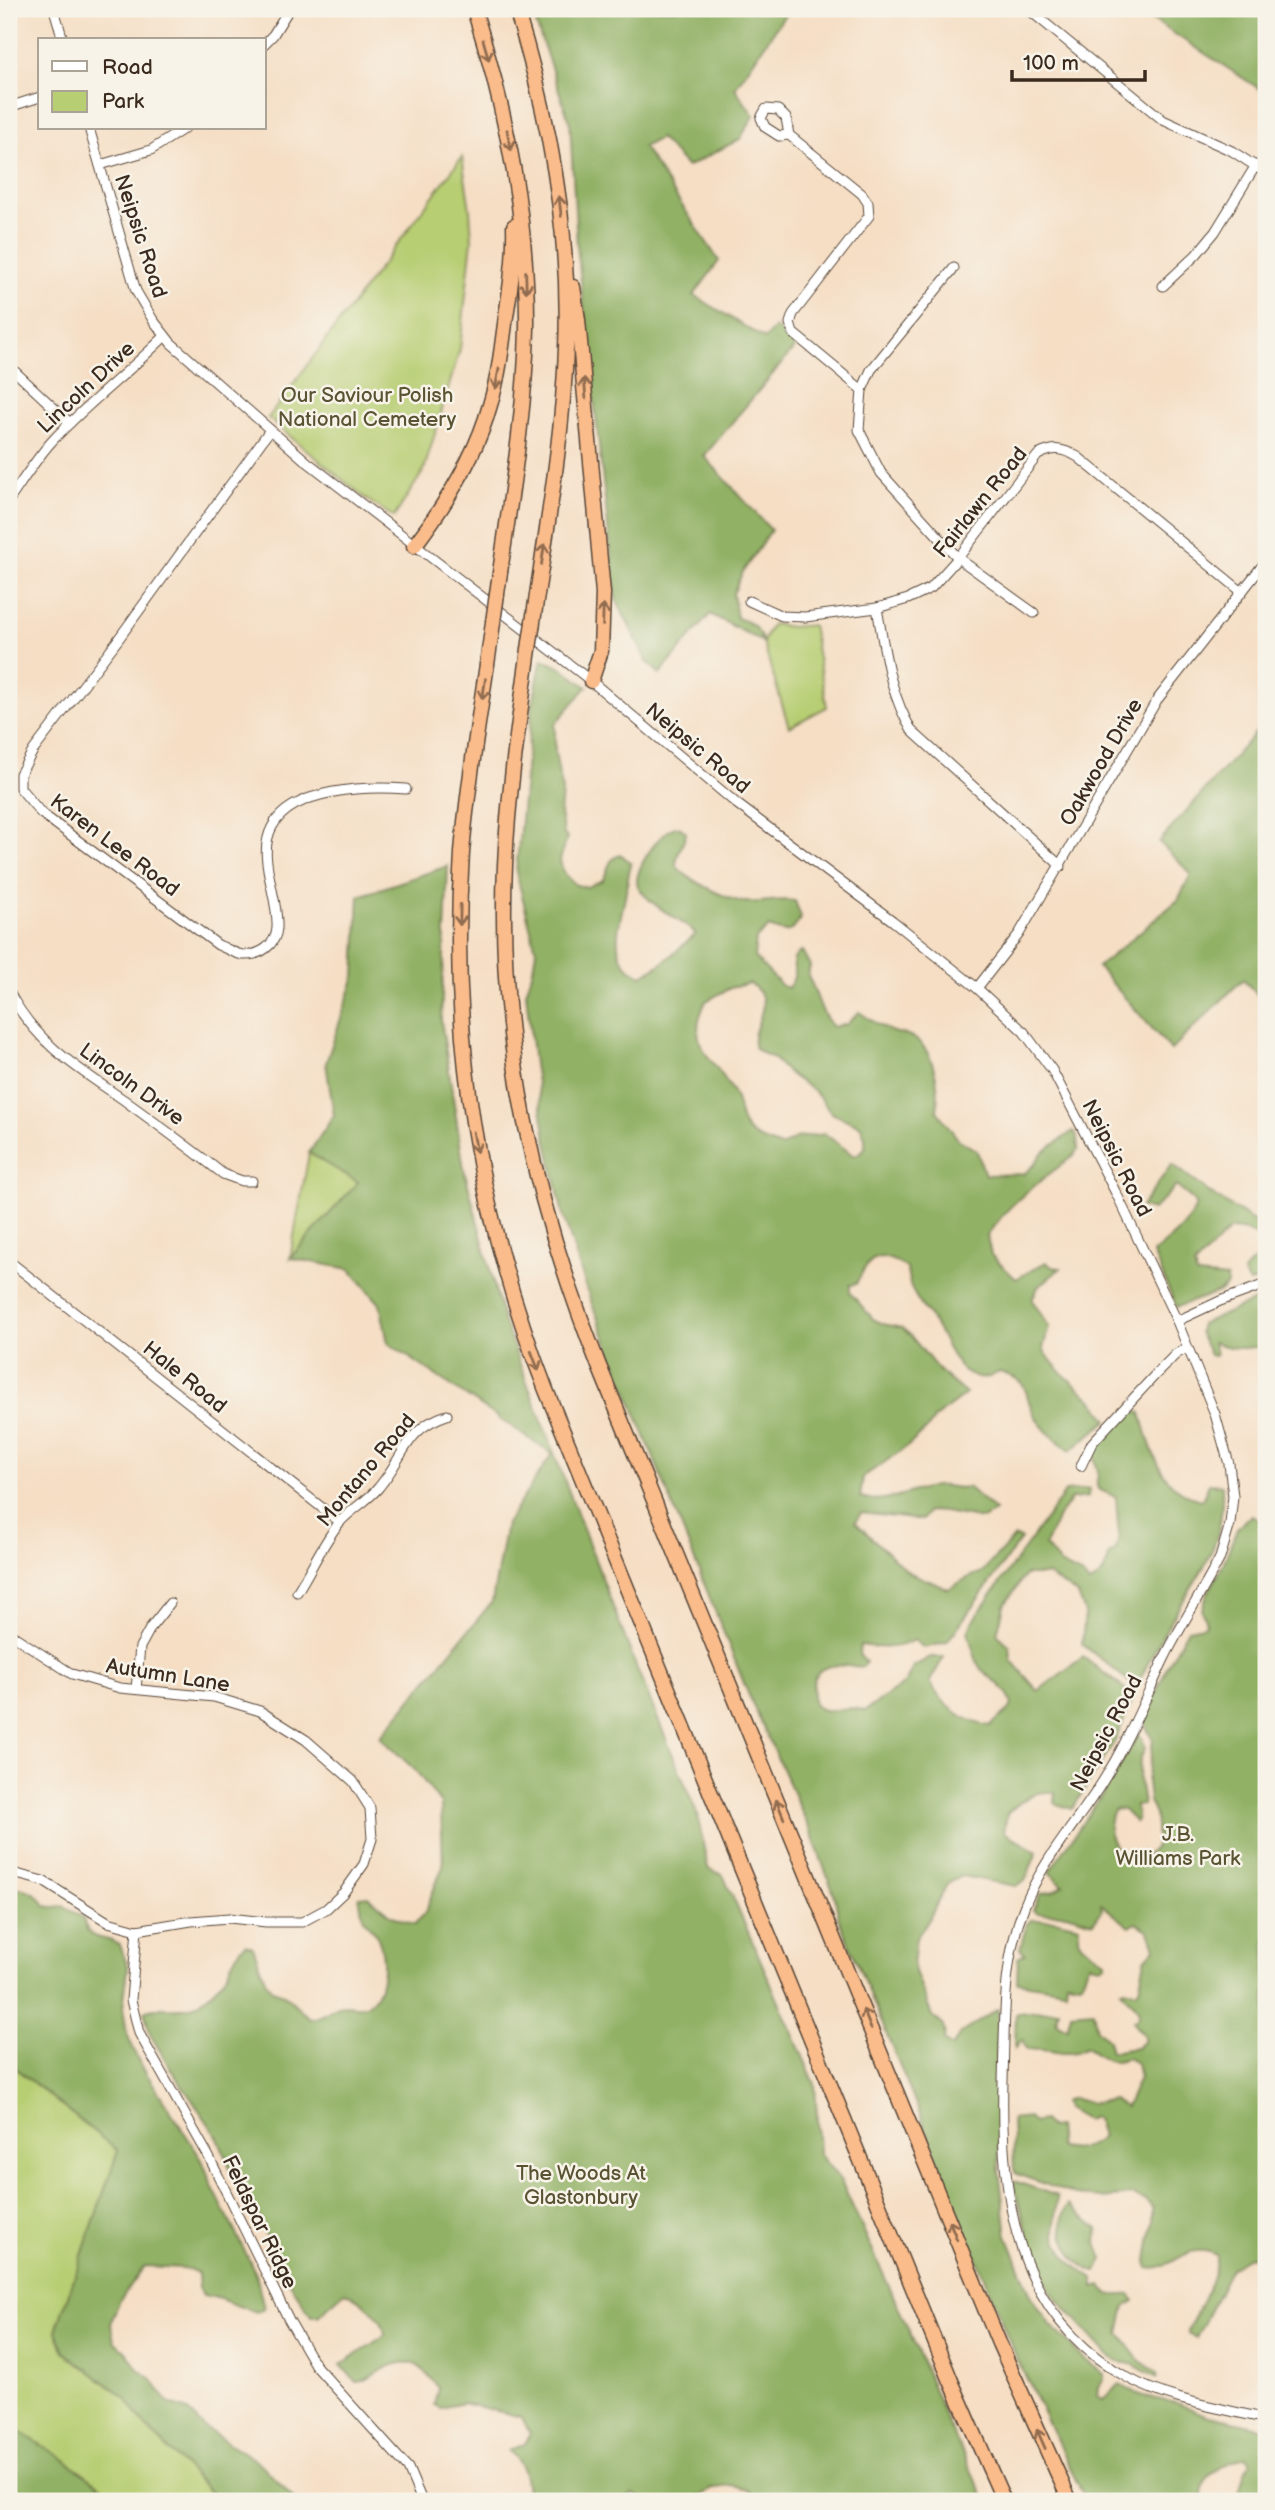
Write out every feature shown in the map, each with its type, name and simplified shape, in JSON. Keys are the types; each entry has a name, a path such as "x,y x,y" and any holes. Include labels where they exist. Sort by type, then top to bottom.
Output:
{"highway":[{"path":"474,9 503,111 518,190 525,261 526,355 518,445 463,838 459,967 461,1029 467,1095 482,1180 498,1249 517,1311 551,1402 951,2381 1004,2501"},
{"path":"516,9 547,127 579,320 603,575 601,651 590,681"},
{"path":"414,546 465,466 489,409 510,293 514,205 518,190"},
{"path":"564,241 564,384 508,818 504,934 508,1004 518,1086 536,1176 550,1230 599,1366 999,2343 1070,2501"}],"street":[{"path":"54,9 62,38"},
{"path":"266,42 289,9"},
{"path":"1028,9 1163,120 1232,151 1266,173"},
{"path":"9,107 38,98"},
{"name":"Neipsic Road","path":"90,130 136,291 143,306 165,336 270,430 414,546 590,681 737,804 977,988 1024,1032 1052,1070 1123,1206 1177,1321 1215,1414 1226,1451 1233,1496 1230,1524 1220,1558 1164,1659 1117,1757 1043,1868 1023,1907 1014,1937 1006,1982 1003,2152 1013,2221 1025,2262 1049,2306 1081,2344 1114,2369 1144,2385 1266,2419"},
{"path":"100,165 151,150 182,130"},
{"path":"789,135 862,194 868,203 869,216 793,314 790,323 793,333 862,390"},
{"path":"1163,286 1196,255 1215,232 1256,165"},
{"path":"954,268 871,370 862,390 859,430 881,473 958,558 1034,613"},
{"name":"Lincoln Drive","path":"9,500 52,441 165,336"},
{"path":"9,366 70,423"},
{"name":"Karen Lee Road","path":"270,430 117,641 33,751 20,774 20,788 41,813 218,945 241,955 258,953 271,945 277,929 266,847 272,827 288,808 322,794 376,787 406,789"},
{"name":"Fairlawn Road","path":"749,601 782,616 805,617 877,608 908,599 931,588 958,558 1038,455 1052,447 1066,450 1078,457 1242,592"},
{"name":"Oakwood Drive","path":"977,988 1018,934 1157,699 1266,561"},
{"path":"877,608 890,684 912,731 1060,866"},
{"name":"Lincoln Drive","path":"9,992 22,1016 41,1039 77,1067 223,1174 242,1181 252,1181"},
{"name":"Hale Road","path":"9,1261 340,1522"},
{"path":"1177,1321 1266,1284"},
{"path":"1081,1466 1091,1443 1176,1354 1187,1348"},
{"name":"Montano Road","path":"297,1592 340,1522 377,1490 397,1464 414,1434 429,1421 447,1415"},
{"path":"136,1689 140,1647 151,1627 170,1604"},
{"name":"Autumn Lane","path":"9,1633 72,1674 120,1688 214,1697 260,1710 306,1740 353,1781 370,1808 372,1839 364,1864 344,1892 326,1909 302,1922 229,1918 137,1930"},
{"path":"9,1872 43,1881 108,1922 137,1930"},
{"name":"Feldspar Ridge","path":"137,1930 131,2000 139,2033 209,2157 289,2320 315,2365 408,2468 422,2501"}],"green space":[{"path":"531,9 789,9 735,88 754,116 740,139 687,167 660,138 643,147 719,261 694,295 765,339 775,327 796,346 704,456 771,530 742,573 733,594 737,618 753,626 763,642 710,614 660,674 647,662 616,599 577,246 570,123"},
{"path":"1136,9 1266,9 1266,93"},
{"name":"Our Saviour Polish National Cemetery","path":"462,157 472,240 460,349 424,470 394,517 366,499 268,418"},
{"path":"772,624 791,627 812,625 827,707 789,727 763,642"},
{"path":"542,659 562,668 587,687 555,724 555,752 562,791 560,814 564,835 567,837 560,860 563,872 576,885 587,887 603,880 611,861 617,856 622,855 631,864 618,942 623,961 631,969 642,976 664,962 696,934 650,900 638,886 637,880 643,862 656,842 671,829 680,828 686,832 676,865 697,882 744,902 795,901 801,917 798,923 788,931 769,927 756,939 754,957 782,986 788,988 794,977 795,957 802,951 810,966 808,976 833,1027 847,1024 859,1012 884,1028 908,1035 918,1042 925,1049 934,1069 938,1091 937,1111 958,1139 977,1151 985,1175 1024,1174 1042,1153 1073,1131 1077,1136 1078,1149 1073,1156 1015,1202 987,1236 991,1255 1016,1279 1046,1262 1052,1267 1061,1268 1038,1287 1032,1300 1049,1327 1043,1348 1060,1370 1094,1402 1108,1420 1070,1451 1038,1421 1025,1388 1017,1379 999,1372 987,1378 978,1378 958,1365 914,1294 907,1268 882,1257 871,1261 856,1284 850,1285 850,1293 873,1319 902,1328 940,1372 966,1394 936,1417 908,1446 863,1477 860,1498 878,1500 935,1486 968,1487 995,1511 983,1519 928,1511 922,1520 861,1513 855,1522 908,1572 948,1589 981,1573 1015,1537 1021,1539 947,1642 924,1648 914,1640 894,1647 860,1645 859,1654 866,1662 863,1667 829,1667 817,1674 813,1691 815,1705 826,1710 851,1708 865,1711 905,1683 914,1666 931,1657 944,1657 930,1681 940,1697 954,1711 972,1721 990,1726 1009,1710 1012,1705 1007,1692 980,1668 977,1662 968,1633 972,1622 1066,1491 1089,1489 1088,1497 1071,1499 1058,1517 1045,1545 1060,1564 1080,1574 1089,1583 1101,1575 1119,1539 1116,1497 1098,1489 1094,1450 1108,1430 1132,1409 1141,1413 1160,1467 1176,1488 1202,1500 1209,1484 1222,1485 1221,1520 1208,1559 1164,1632 1136,1687 1082,1644 1085,1612 1078,1595 1048,1575 1025,1575 1004,1606 997,1634 1010,1646 1011,1660 1038,1691 1083,1657 1134,1696 1115,1741 1072,1809 1054,1803 1055,1793 1041,1792 1007,1813 1004,1832 1037,1852 1025,1881 1016,1886 962,1876 947,1884 916,1938 913,1966 932,2016 943,2026 944,2041 952,2047 961,2033 998,2009 999,2169 1007,2236 1031,2295 1049,2323 1084,2359 1104,2374 1097,2396 1103,2399 1120,2384 1141,2396 1177,2403 1208,2416 1266,2428 1264,2501 1237,2501 1245,2471 1251,2463 1247,2457 1222,2466 1208,2477 1202,2492 1203,2501 1086,2501 1012,2348 913,2097 839,1920 834,1894 811,1832 750,1698 590,1299 563,1215 545,1133 526,993 536,950 516,872 532,707","holes":["750,983 758,991 763,1007 755,1032 755,1049 773,1058 815,1092 831,1113 861,1126 865,1147 858,1154 853,1155 825,1134 796,1138 781,1147 754,1136 744,1126 734,1094 704,1051 698,1030 706,1001 730,988"]},
{"path":"1266,721 1266,1004 1243,979 1171,1050 1098,967 1178,900 1191,874 1159,842"},
{"name":"The Woods At Glastonbury","path":"448,866 441,1020 464,1169 503,1320 637,1669 697,1813 708,1868 723,1875 815,2084 819,2154 841,2181 946,2419 986,2501 759,2501 748,2490 733,2486 714,2488 692,2501 647,2501 633,2494 624,2501 527,2501 524,2473 518,2461 508,2451 525,2444 530,2434 522,2417 463,2403 440,2408 434,2405 438,2388 425,2371 412,2363 404,2362 387,2367 356,2382 341,2365 385,2335 381,2321 364,2304 345,2292 318,2316 311,2316 275,2259 258,2217 232,2173 217,2136 150,2034 144,2011 155,2008 186,2008 201,2001 222,1980 236,1955 246,1944 253,1947 266,1982 272,1990 284,1994 310,2019 339,2006 366,2005 377,1993 382,1976 383,1957 378,1938 363,1917 359,1897 368,1896 392,1916 415,1924 425,1912 443,1866 441,1804 416,1771 380,1737 492,1602 506,1524 552,1454 388,1343 380,1304 350,1269 290,1258 358,1182 309,1153 334,1115 326,1063 355,976 359,896"},
{"path":"309,1153 359,1182 290,1258"},
{"path":"1172,1164 1210,1193 1263,1227 1266,1224 1266,1244 1250,1232 1230,1229 1194,1266 1197,1275 1227,1278 1227,1285 1219,1292 1176,1307 1153,1253 1183,1226 1196,1206 1192,1199 1176,1186 1153,1210 1141,1207"},
{"path":"1266,1244 1266,1278 1249,1283 1243,1272 1264,1253"},
{"path":"1266,1296 1266,1345 1240,1348 1213,1342 1216,1354 1210,1355 1199,1332 1201,1324"},
{"name":"J.B. Williams Park","path":"1252,1516 1266,1524 1266,1733 1259,1736 1255,1743 1261,1759 1257,1785 1263,1812 1266,1814 1266,2260 1249,2256 1231,2268 1196,2338 1188,2333 1188,2330 1214,2274 1216,2255 1196,2251 1156,2268 1148,2267 1153,2208 1145,2200 1132,2195 1101,2198 1075,2195 1016,2174 1014,2170 1012,2119 1029,2117 1034,2123 1043,2121 1050,2128 1057,2127 1059,2147 1077,2148 1092,2144 1102,2137 1097,2119 1093,2117 1087,2120 1066,2108 1063,2102 1072,2098 1090,2103 1113,2100 1126,2107 1139,2078 1136,2063 1127,2058 1109,2060 1086,2047 1072,2053 1026,2050 1022,2040 1015,2048 1016,2013 1059,2010 1056,2023 1067,2029 1071,2013 1093,2011 1097,2030 1108,2040 1111,2052 1136,2048 1144,2041 1133,2021 1138,2017 1139,2011 1121,1990 1136,1992 1139,1989 1145,1959 1155,1948 1149,1931 1136,1923 1130,1927 1101,1904 1102,1911 1093,1922 1066,1914 1036,1913 1033,1910 1040,1894 1054,1891 1063,1885 1049,1872 1110,1783 1137,1734 1142,1738 1145,1749 1140,1759 1139,1779 1143,1805 1136,1806 1135,1822 1123,1810 1115,1809 1109,1830 1118,1850 1129,1860 1142,1860 1154,1848 1157,1839 1155,1815 1149,1801 1147,1782 1153,1740 1143,1721 1167,1667 1188,1629 1206,1623 1202,1610 1207,1594 1221,1569 1237,1529"},
{"path":"9,1887 31,1891 46,1906 63,1906 83,1918 93,1935 120,1945 128,1968 123,2007 127,2034 139,2062 202,2160 256,2274 264,2308 257,2312 203,2295 199,2288 198,2274 184,2268 145,2266 120,2300 113,2316 111,2325 114,2341 139,2370 152,2379 168,2403 186,2409 205,2428 261,2464 296,2501 219,2501 144,2424 126,2398 64,2352 56,2331 118,2151 9,2063"},
{"path":"1031,1920 1054,1920 1079,1926 1078,1939 1082,1945 1105,1960 1105,1964 1089,1964 1081,1983 1067,1981 1066,1990 1017,1982 1018,1958 1025,1954 1020,1949 1027,1924"},
{"path":"9,2063 118,2151 56,2331 97,2376 126,2398 144,2424 219,2501 123,2501 9,2425"},
{"path":"1014,2181 1057,2196 1055,2232 1061,2249 1073,2263 1094,2279 1094,2287 1101,2285 1114,2295 1131,2295 1134,2301 1125,2306 1119,2333 1139,2359 1157,2374 1157,2378 1132,2364 1123,2364 1109,2356 1051,2292 1037,2265"},
{"path":"1069,2205 1098,2229 1096,2241 1103,2259 1097,2272 1080,2263 1067,2244 1062,2223"},
{"path":"9,2425 59,2456 123,2501 9,2501"}],"water":[{"path":"1266,1753 1266,1814 1259,1807 1256,1785 1259,1764"}]}
